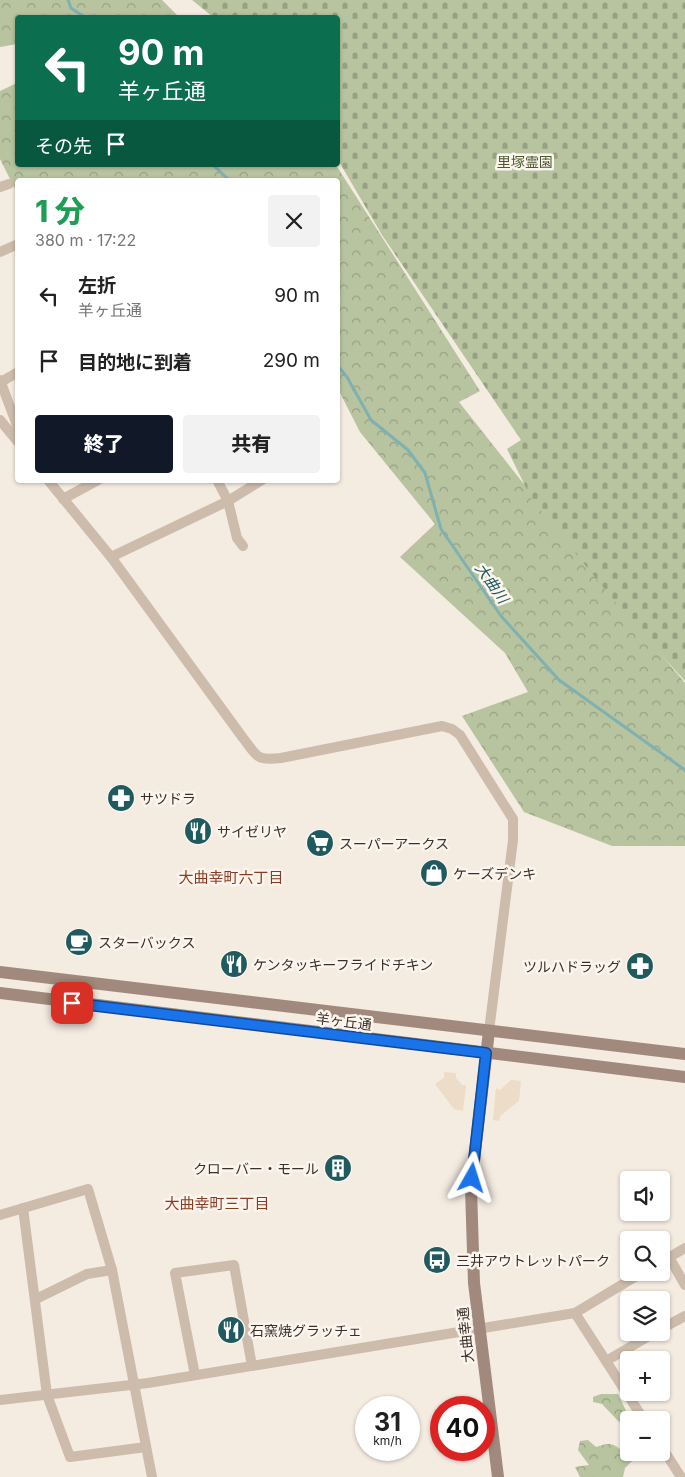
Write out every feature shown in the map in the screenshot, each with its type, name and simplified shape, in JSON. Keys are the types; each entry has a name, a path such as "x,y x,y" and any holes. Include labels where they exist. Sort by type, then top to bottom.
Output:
{"main road":[{"name":"羊ヶ丘通","path":"0,972 685,1054"},
{"name":"羊ヶ丘通","path":"0,993 685,1077"},
{"name":"大曲幸通","path":"489,1031 471,1184 471,1242 479,1328 498,1477"}],"street":[{"path":"0,252 15,245"},
{"path":"15,374 0,381 15,420"},
{"path":"0,420 15,438"},
{"path":"50,483 111,557 256,755 264,760 442,726 452,728 460,736 513,818 513,840 489,1031"},
{"path":"63,499 92,483"},
{"path":"218,483 228,501 237,538 243,546"},
{"path":"111,557 228,501 257,483"},
{"path":"0,1215 88,1189 112,1270 152,1477"},
{"path":"23,1208 47,1394 70,1457 146,1447"},
{"path":"670,1257 685,1248"},
{"path":"195,1375 175,1273 234,1265 252,1366"},
{"path":"670,1266 685,1285"},
{"path":"36,1299 87,1274 112,1270"},
{"path":"0,1400 134,1385 575,1313 628,1281"},
{"path":"575,1313 638,1411"},
{"path":"670,1324 685,1316"},
{"path":"606,1361 640,1341"},
{"path":"670,1460 681,1477"}],"green space":[{"path":"0,0 162,0 177,15 15,15 15,44 0,47"},
{"name":"里塚霊園","path":"192,0 685,0 685,681 634,625 532,500 507,449 521,440 382,235 340,163 340,15 211,15"},
{"path":"15,84 15,167 337,167 480,391 459,402 615,599 685,683 685,846 612,846 524,812 462,716 528,692 505,653 400,557 435,524 360,432 340,393 340,178 15,178 15,189 0,159 0,91"},
{"path":"601,1394 618,1394 626,1411 620,1411 620,1421 602,1404 593,1402 593,1397"},
{"path":"588,1440 596,1447 608,1444 620,1449 620,1461 632,1461 625,1468 623,1477 580,1477 575,1467 589,1465 578,1450 580,1441"}],"shaded area":[{"path":"444,1072 456,1073 456,1078 462,1085 466,1085 463,1111 454,1109 435,1084 444,1078"},
{"path":"511,1080 521,1081 519,1101 500,1116 499,1121 493,1120 496,1088 500,1090"}],"waterway":[{"name":"大曲川","path":"68,0 71,8 82,15"},
{"name":"大曲川","path":"215,167 227,178"},
{"name":"大曲川","path":"340,368 347,377 371,420 408,450 425,473 441,529 501,616 559,680 685,770"}],"place":[{"name":"サツドラ","path":"121,798"},
{"name":"サイゼリヤ","path":"198,831"},
{"name":"スーパーアークス","path":"320,843"},
{"name":"ケーズデンキ","path":"434,873"},
{"name":"スターバックス","path":"79,942"},
{"name":"ケンタッキーフライドチキン","path":"234,964"},
{"name":"ツルハドラッグ","path":"640,966"},
{"name":"クローバー・モール","path":"338,1168"},
{"name":"三井アウトレットパーク","path":"437,1260"},
{"name":"石窯焼グラッチェ","path":"231,1330"}],"district":[{"name":"大曲幸町六丁目","path":"231,877"},
{"name":"大曲幸町三丁目","path":"217,1203"}],"route":[{"path":"72,1003 486,1053 472,1178"}]}
